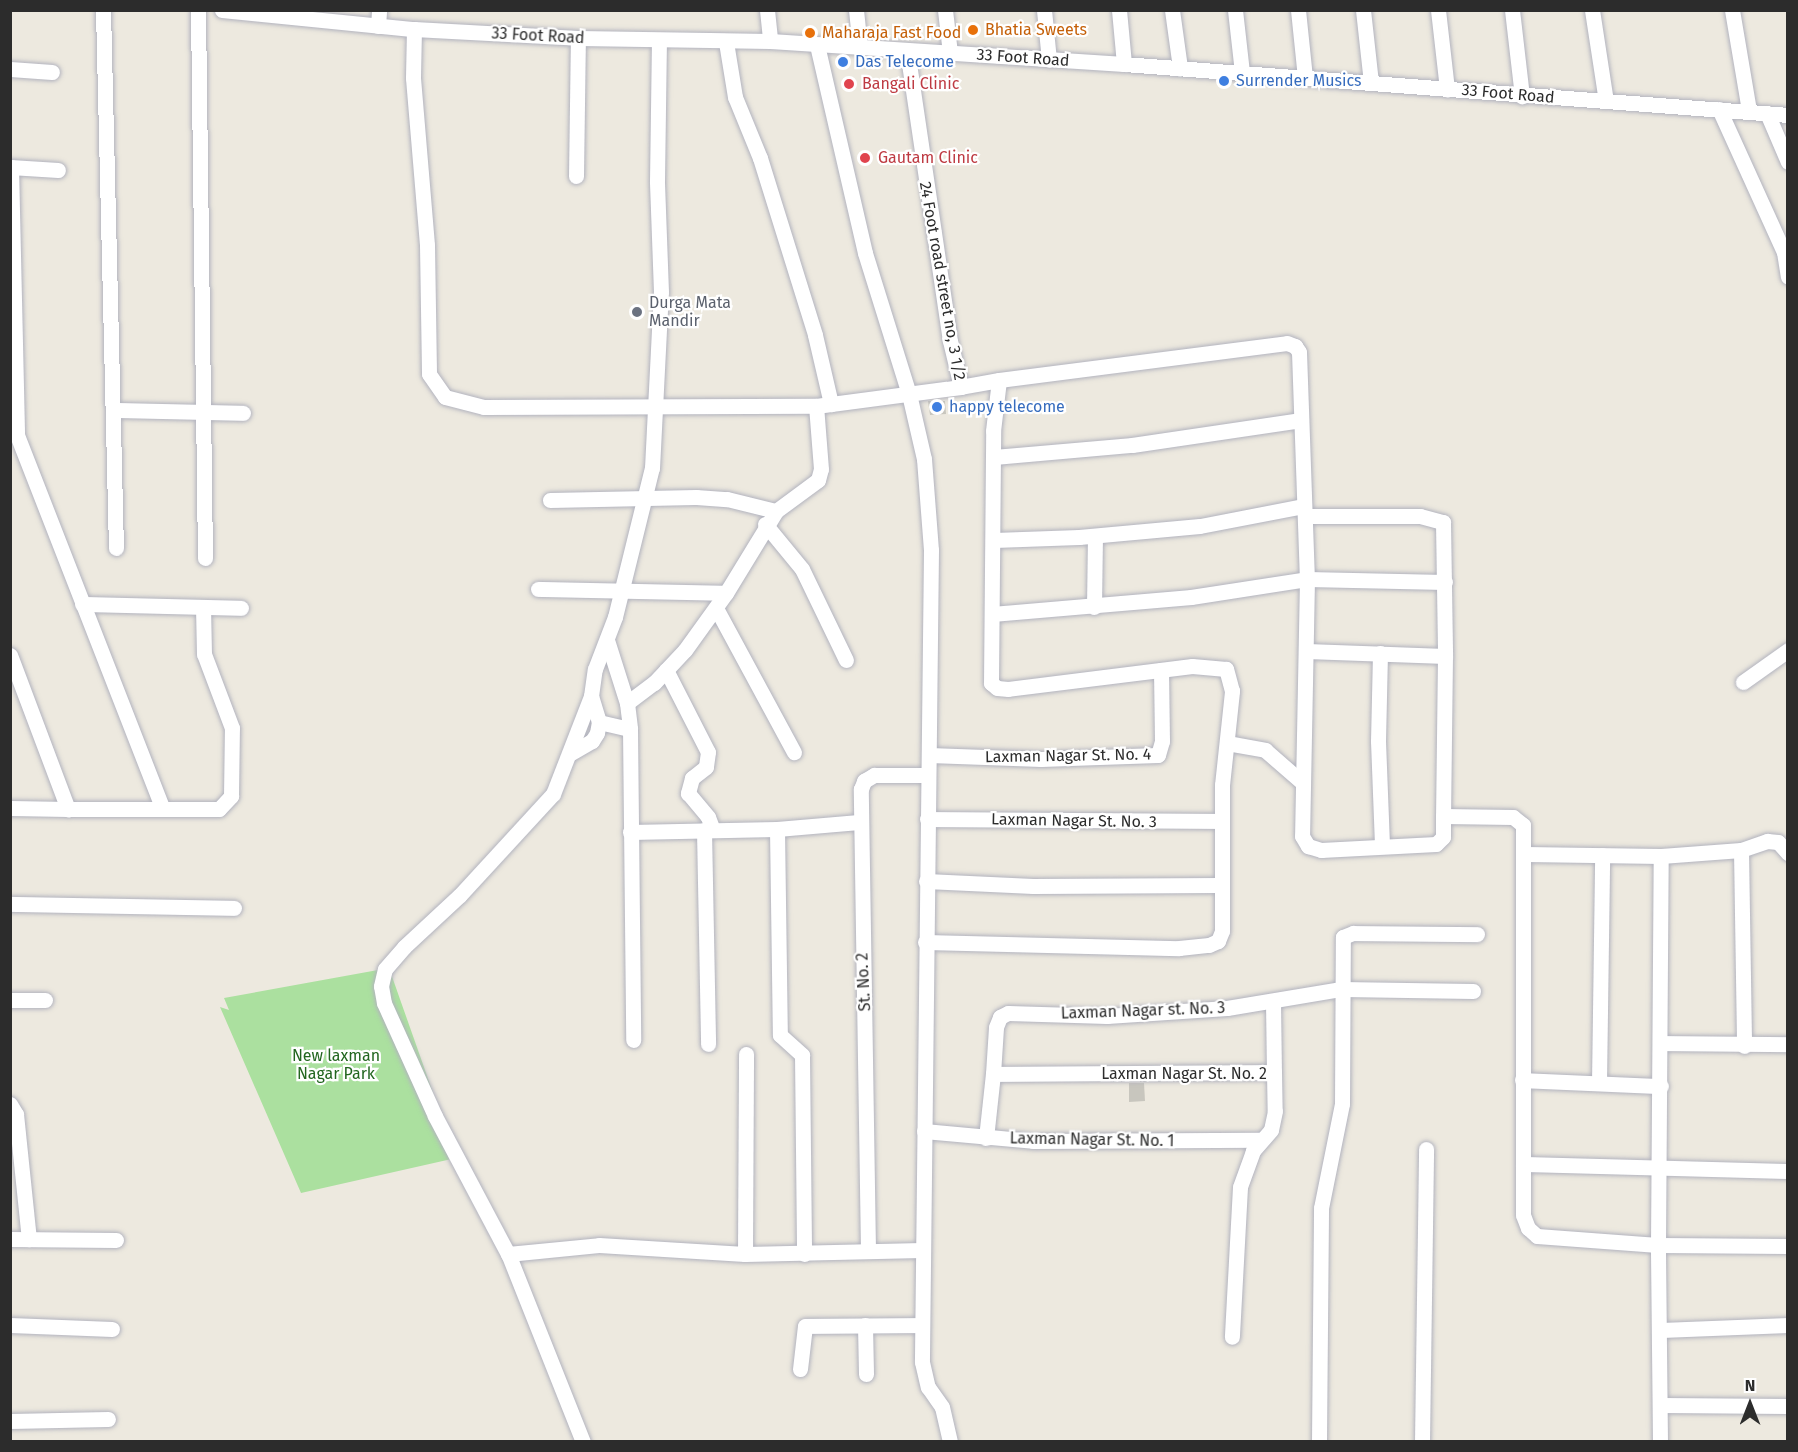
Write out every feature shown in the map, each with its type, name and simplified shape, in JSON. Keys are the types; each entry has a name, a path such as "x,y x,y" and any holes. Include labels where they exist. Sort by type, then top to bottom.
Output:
{"street":[{"path":"104,10 116,548"},
{"path":"198,10 204,558"},
{"name":"33 Foot Road","path":"222,10 379,18 414,29 578,38 770,41 1124,64 1788,115"},
{"path":"767,10 770,41"},
{"path":"856,10 860,47"},
{"path":"945,10 950,53"},
{"path":"1044,10 1049,60"},
{"path":"1119,10 1124,64"},
{"path":"1172,10 1180,69"},
{"path":"1235,10 1242,72"},
{"path":"1298,10 1305,78"},
{"path":"1363,10 1371,82"},
{"path":"1438,10 1447,89"},
{"path":"1512,10 1522,96"},
{"path":"1592,10 1606,101"},
{"path":"1732,10 1749,111"},
{"name":"24 Foot road street no, 3 1/2","path":"414,29 413,78 427,245 426,353 434,387 460,404 484,407 823,405 961,387 950,341 907,51"},
{"path":"576,176 578,38"},
{"path":"583,1442 508,1254 435,1116 384,1003 381,986 385,969 553,794 571,753 591,696 595,669 607,640 652,468 661,292 657,181 659,40"},
{"path":"627,703 666,670 716,608 765,524 776,511 818,480 821,469 823,405 815,335 760,158 735,96 726,42"},
{"path":"817,45 865,253 909,394 924,459 931,550 922,1250 923,1377 942,1407 950,1442"},
{"path":"10,69 52,72"},
{"path":"1719,109 1786,252 1788,277"},
{"path":"1767,113 1788,162"},
{"path":"58,170 11,167 17,435 163,809"},
{"path":"961,387 999,380 1287,343 1299,352 1301,420 1305,511 1307,579 1302,836 1308,846 1321,850 1441,842 1446,534 1443,522 1435,517 1305,511 1200,526 1095,536 994,540"},
{"path":"925,942 1179,948 1209,945 1218,941 1222,932 1221,821 1232,691 1226,669 1219,665 998,688 989,673 994,540 994,457 999,380"},
{"path":"114,410 243,413"},
{"path":"994,457 1132,445 1301,420"},
{"path":"550,500 727,499 776,511"},
{"path":"765,524 802,569 846,660"},
{"path":"1094,607 1095,536"},
{"path":"992,614 1094,607 1307,579 1445,582"},
{"path":"538,589 726,593"},
{"path":"82,604 241,608"},
{"path":"10,808 219,809 231,796 232,728 204,654 203,606"},
{"path":"716,608 794,752"},
{"path":"607,640 627,703 630,729 633,1040"},
{"path":"1307,651 1445,656"},
{"path":"1380,653 1378,741 1382,846"},
{"path":"1743,682 1786,654"},
{"path":"10,655 68,809"},
{"path":"666,670 708,752 706,767 692,778 688,793 708,817 708,1044"},
{"name":"Laxman Nagar St. No. 4","path":"928,755 1041,759 1158,755 1162,741 1161,670"},
{"path":"571,753 592,741 599,722 591,696"},
{"path":"599,722 630,729"},
{"path":"1227,743 1265,750 1303,783"},
{"name":"St. No. 2","path":"868,1250 859,822 861,789 868,777 928,775"},
{"path":"1443,816 1519,819 1525,854 1523,1215 1528,1228 1537,1236 1658,1245 1788,1246"},
{"name":"Laxman Nagar St. No. 3","path":"927,819 1221,821"},
{"path":"630,832 777,829 859,822"},
{"path":"777,829 780,1035 802,1055 804,1254"},
{"path":"1525,854 1661,856 1741,850 1767,841 1778,842 1788,853"},
{"path":"1741,850 1744,1046"},
{"path":"1599,1083 1602,855"},
{"path":"1660,1442 1661,1330 1658,1245 1662,1043 1661,856"},
{"path":"926,881 1033,886 1220,885"},
{"path":"10,904 234,908"},
{"path":"1319,1442 1321,1208 1342,1104 1343,937 1353,933 1477,934"},
{"name":"Laxman Nagar st. No. 3","path":"993,1074 996,1027 999,1017 1008,1013 1107,1016 1273,1002 1341,989 1473,991"},
{"path":"10,1000 45,1000"},
{"path":"1273,1002 1274,1072"},
{"path":"1662,1043 1744,1046 1788,1043"},
{"path":"745,1254 746,1054"},
{"name":"Laxman Nagar St. No. 2","path":"993,1074 1274,1072 1275,1111 1271,1130 1253,1151 1240,1187 1232,1337"},
{"path":"986,1138 993,1074"},
{"path":"1522,1080 1661,1086"},
{"path":"10,1104 16,1114 29,1239"},
{"name":"Laxman Nagar St. No. 1","path":"924,1131 986,1138 1132,1143 1261,1140"},
{"path":"1422,1442 1426,1149"},
{"path":"1523,1164 1788,1171"},
{"path":"10,1239 116,1240"},
{"path":"508,1254 600,1245 745,1254 922,1250"},
{"path":"10,1325 112,1329"},
{"path":"865,1325 866,1374"},
{"path":"800,1369 805,1326 922,1325"},
{"path":"1661,1330 1788,1325"},
{"path":"1661,1405 1788,1406"},
{"path":"10,1421 108,1419"}],"green space":[{"name":"New laxman Nagar Park","path":"389,968 456,1158 301,1193 220,1007 229,1010 224,998"}],"building":[{"name":"happy telecome","path":"928,401 945,401 946,414 930,415"},
{"path":"1129,1083 1144,1083 1145,1101 1129,1102"}],"place":[{"name":"Bhatia Sweets","path":"973,30"},
{"name":"Maharaja Fast Food","path":"810,33"},
{"name":"Das Telecome","path":"843,62"},
{"name":"Surrender Musics","path":"1224,81"},
{"name":"Bangali Clinic","path":"849,84"},
{"name":"Gautam Clinic","path":"865,158"},
{"name":"Durga Mata Mandir","path":"637,312"},
{"name":"happy telecome","path":"937,407"}]}
